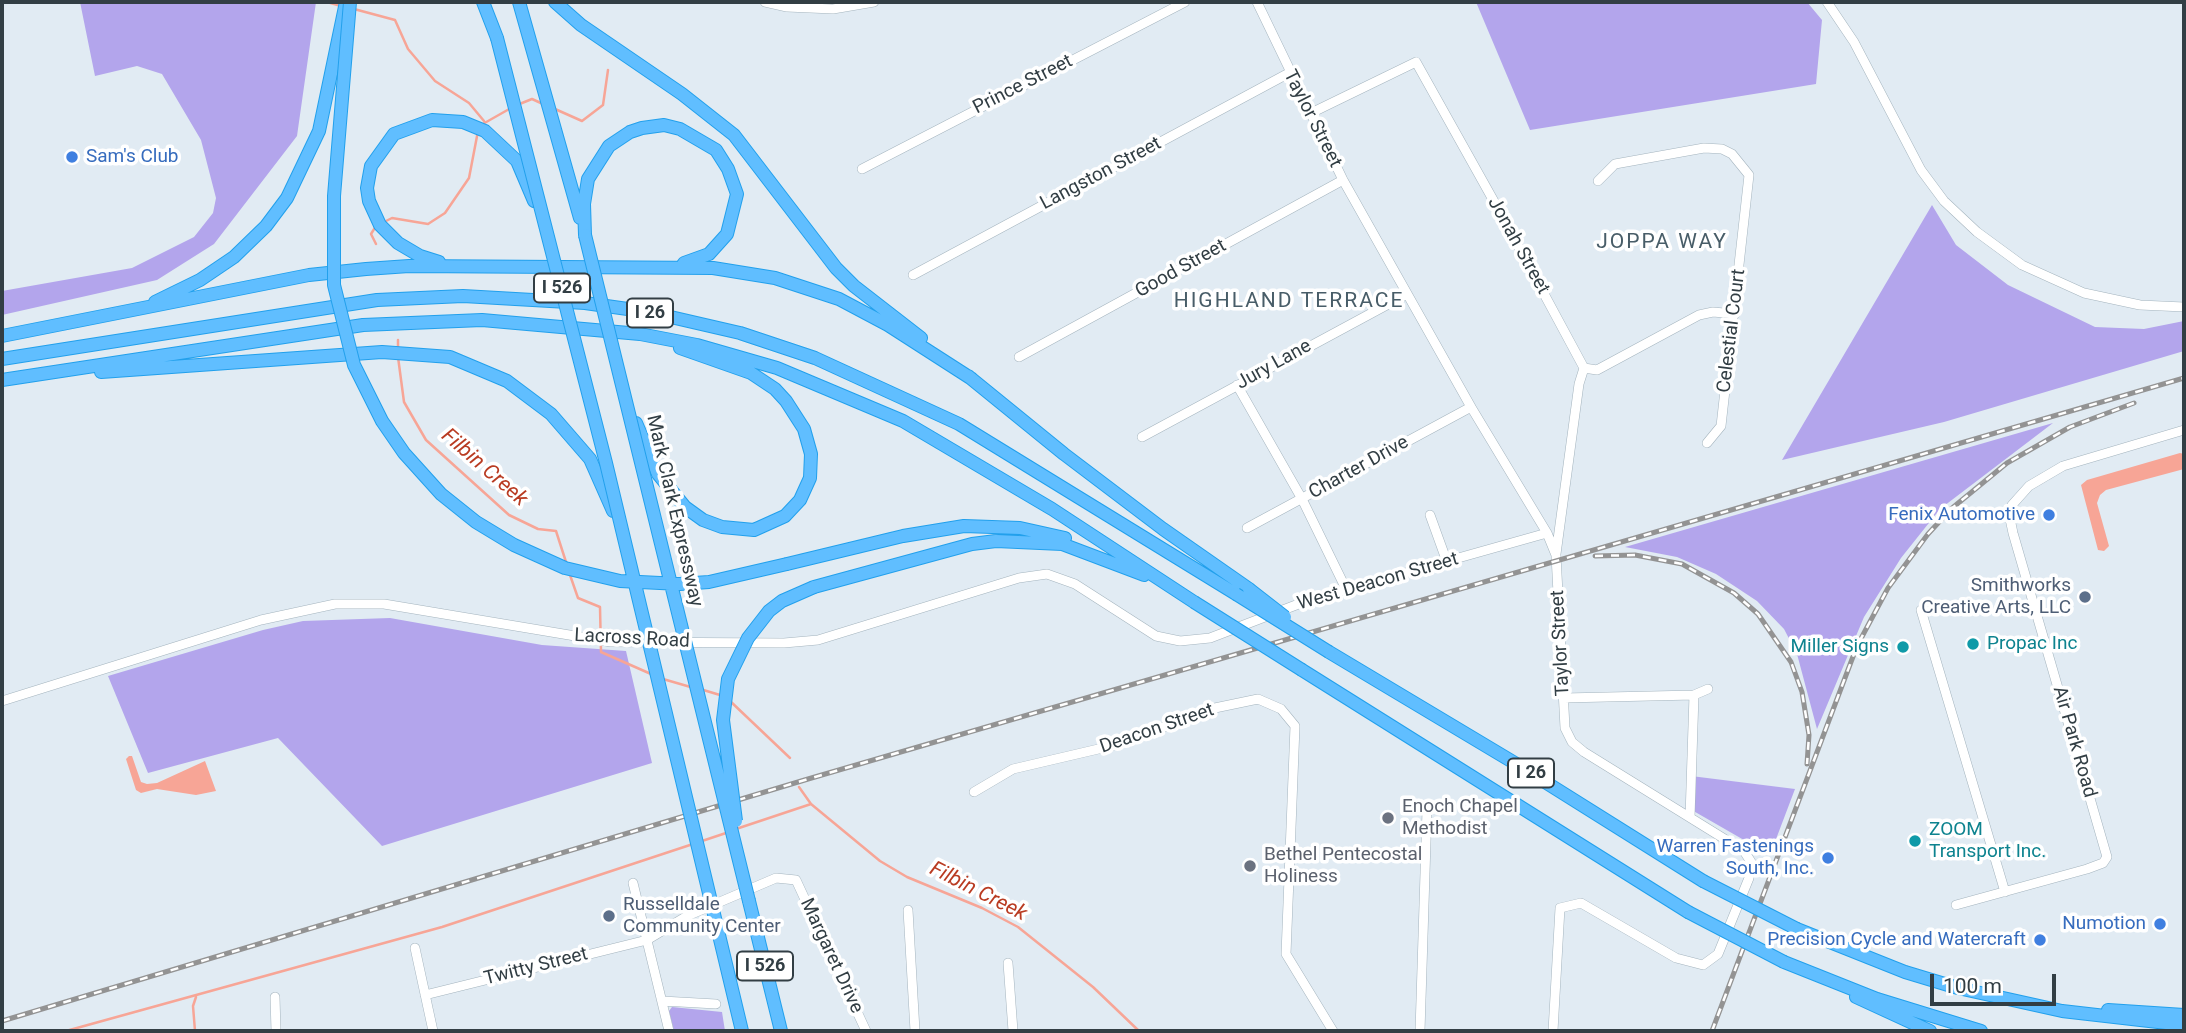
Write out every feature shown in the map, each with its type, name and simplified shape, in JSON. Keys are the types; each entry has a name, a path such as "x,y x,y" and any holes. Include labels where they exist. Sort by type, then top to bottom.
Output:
{"highway":[{"path":"124,312 165,298 200,280 234,257 266,226 292,191 313,150 324,115 348,2"},
{"path":"348,2 334,196 334,285 354,365 382,421 404,453 441,494 476,522 514,545 565,568 620,581 680,584 709,582 930,530 985,526 1040,530 1078,541 1128,568"},
{"name":"I 526","path":"483,2 497,38 551,246 742,1031"},
{"name":"Mark Clark Expressway","path":"519,2 585,235 629,407 781,1031"},
{"path":"555,2 581,24 701,108 734,135 836,268 854,286 1141,512 1250,589 1329,652"},
{"path":"463,267 420,256 398,243 380,225 369,201 367,188 371,166 394,134 432,120 472,125 496,138 509,150 526,179 551,246"},
{"path":"585,235 585,192 588,179 600,156 630,132 664,125 689,132 716,150 728,169 737,194 727,234 709,254 697,260 653,267"},
{"path":"2,336 309,275 386,267 653,267 740,271 796,283 860,309 972,379"},
{"name":"I 26","path":"2,359 377,300 477,296 585,303 649,312 740,333 815,358 960,424 1355,670 1518,765 1703,881 1797,929 1905,972 1958,988 2062,1011 2184,1025"},
{"name":"I 26","path":"2,380 363,325 482,320 640,334 697,345 777,368 903,421 1073,522 1162,583 1688,912 1784,962 1838,985 1980,1031"},
{"path":"629,407 657,474 694,514 722,527 744,531 777,521 800,500 812,467 804,429 775,389 751,373 640,334"},
{"path":"17,377 382,352 419,353 468,363 507,381 537,401 564,426 590,459 601,480 623,539"},
{"path":"749,901 724,743 726,689 733,665 757,625 782,601 814,587 971,544 996,541 1062,544 1162,583"},
{"path":"1838,985 1868,1005 1930,1031"},
{"path":"1958,988 2093,1008 2184,1015"}],"street":[{"path":"765,2 786,7 833,9 874,2"},
{"name":"Prince Street","path":"862,169 1185,2"},
{"name":"Taylor Street","path":"1257,2 1343,180 1471,407 1547,533 1556,555 1565,728 1572,742 1744,851 1751,862 1749,878 1718,954 1703,965 1688,963 1581,903 1560,908 1553,1031"},
{"path":"1827,2 1854,42 1921,170 1959,218 2006,255 2060,284 2122,302 2184,307"},
{"name":"Jonah Street","path":"1309,114 1416,62 1584,368"},
{"name":"Langston Street","path":"913,275 1289,73"},
{"name":"Celestial Court","path":"1598,181 1615,164 1704,148 1722,149 1732,154 1749,175 1721,426 1707,443"},
{"name":"Good Street","path":"1019,357 1343,180"},
{"name":"Jury Lane","path":"1142,437 1406,294"},
{"path":"1556,555 1579,384 1584,368 1597,370 1699,315 1713,312 1735,314"},
{"path":"1237,385 1302,499 1347,591"},
{"name":"Charter Drive","path":"1247,528 1471,407"},
{"name":"Air Park Road","path":"1956,905 2099,864 2107,857 2013,533 2010,514 2012,505 2029,486 2063,466 2184,430"},
{"path":"1430,515 1447,562"},
{"name":"West Deacon Street","path":"1210,638 1309,600 1547,533"},
{"name":"Lacross Road","path":"2,701 261,620 335,604 384,604 611,642 784,643 818,640 1019,578 1047,574 1075,584 1156,636 1180,641 1210,638"},
{"path":"1921,610 2005,892"},
{"path":"1564,698 1694,695 1708,689"},
{"path":"1690,817 1694,695"},
{"name":"Deacon Street","path":"974,792 1013,769 1124,743 1210,709 1258,699 1281,709 1295,726 1286,954 1333,1031"},
{"path":"1420,1031 1427,810"},
{"name":"Twitty Street","path":"425,995 647,940 687,916 776,878 796,880"},
{"name":"Margaret Drive","path":"796,880 866,1031"},
{"path":"634,883 669,1031"},
{"path":"908,909 915,1031"},
{"path":"415,948 433,1031"},
{"path":"1007,963 1013,1031"},
{"path":"275,997 276,1031"},
{"path":"662,1001 716,1004"}],"shaded area":[{"path":"80,2 316,2 297,136 214,244 157,280 2,315 2,291 132,268 194,237 213,213 216,198 201,140 162,74 137,66 95,76"},
{"path":"1476,2 1807,2 1822,20 1816,84 1530,130"},
{"path":"1932,205 1956,245 2008,285 2095,327 2144,329 2184,321 2184,351 1944,422 1782,460"},
{"path":"2053,423 1940,509 1901,558 1864,617 1817,729 1797,654 1784,629 1757,601 1716,574 1677,557 1625,547"},
{"path":"2184,454 2184,469 2106,490 2100,495 2097,503 2109,546 2104,551 2098,550 2081,485 2087,480"},
{"path":"390,618 542,645 626,651 652,763 382,846 278,738 148,773 108,676 263,630 303,621"},
{"path":"132,756 141,782 147,784 157,783 205,761 216,791 196,795 157,789 141,793 136,790 126,759"},
{"path":"1691,776 1795,789 1770,855 1690,809"},
{"path":"672,1007 722,1012 725,1031 674,1031 669,1011"}],"waterway":[{"name":"Filbin Creek","path":"327,2 341,6"},
{"name":"Filbin Creek","path":"354,9 395,20 408,49 435,81 469,103 484,121"},
{"path":"555,109 582,121 603,105 608,70"},
{"path":"517,105 532,99 543,104"},
{"path":"481,125 511,108"},
{"path":"382,223 392,218 428,224 445,213 469,178 478,131"},
{"path":"376,226 371,234 376,244"},
{"name":"Filbin Creek","path":"398,340 398,351"},
{"name":"Filbin Creek","path":"398,357 404,402 426,440 509,515 538,529 556,531 566,562"},
{"name":"Filbin Creek","path":"570,575 578,598 600,607 601,652 651,674"},
{"name":"Filbin Creek","path":"663,679 694,688"},
{"name":"Filbin Creek","path":"700,689 720,695"},
{"name":"Filbin Creek","path":"729,700 790,758"},
{"name":"Filbin Creek","path":"799,787 811,804 880,861 907,877 982,908 1018,927 1093,987 1139,1031"},
{"path":"736,829 811,804"},
{"path":"699,842 726,833"},
{"path":"66,1031 442,927 693,844"},
{"path":"195,1031 193,1006 196,997"}],"railway":[{"path":"2,1021 808,779 2184,378"},
{"path":"1712,1031 1857,646 1888,588 1928,534 1951,509 2007,463 2070,427 2134,403"},
{"path":"1595,556 1635,555 1682,564 1734,593 1758,614 1791,662 1802,692 1809,735 1807,764"}],"place":[{"name":"Sam's Club","path":"72,157"},
{"name":"Fenix Automotive","path":"2049,515"},
{"name":"Smithworks Creative Arts, LLC","path":"2085,597"},
{"name":"Propac Inc","path":"1973,644"},
{"name":"Miller Signs","path":"1903,647"},
{"name":"Enoch Chapel Methodist","path":"1388,818"},
{"name":"ZOOM Transport Inc.","path":"1915,841"},
{"name":"Warren Fastenings South, Inc.","path":"1828,858"},
{"name":"Bethel Pentecostal Holiness","path":"1250,866"},
{"name":"Russelldale Community Center","path":"609,916"},
{"name":"Numotion","path":"2160,924"},
{"name":"Precision Cycle and Watercraft","path":"2040,940"}],"district":[{"name":"JOPPA WAY","path":"1662,243"},
{"name":"HIGHLAND TERRACE","path":"1289,302"}]}
